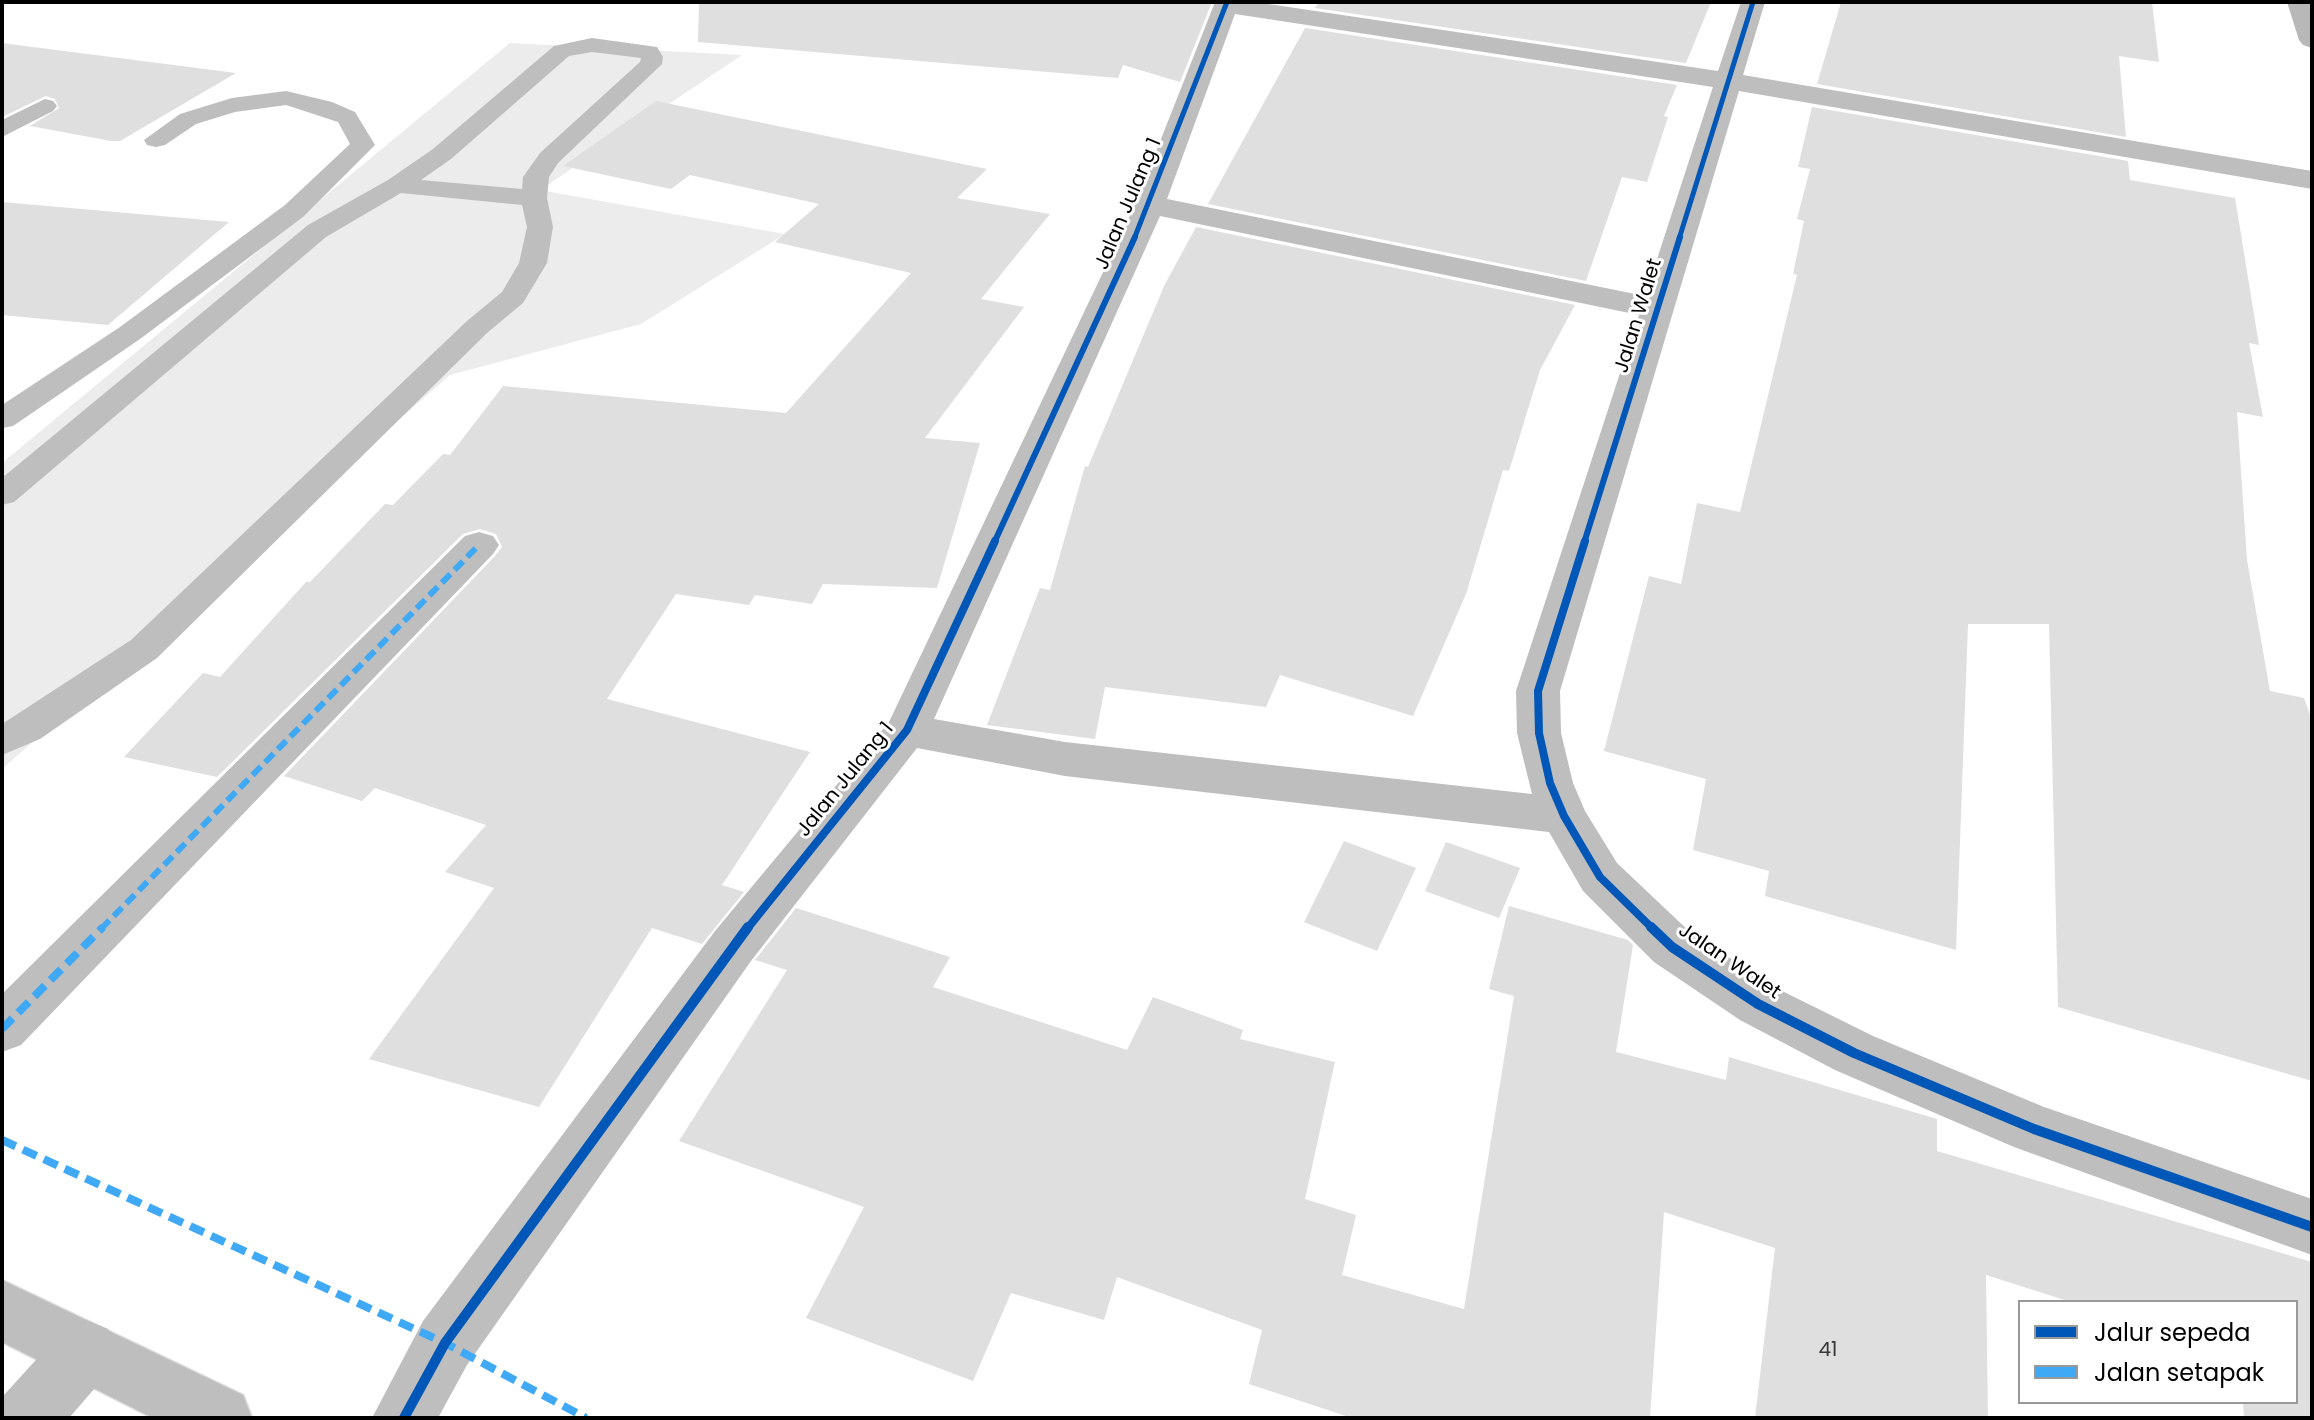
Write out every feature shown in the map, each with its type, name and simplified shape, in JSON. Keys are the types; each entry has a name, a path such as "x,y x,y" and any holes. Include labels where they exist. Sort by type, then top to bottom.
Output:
{"street":[{"name":"Jalan Walet","path":"1753,2 1538,691 1539,733 1550,783 1564,816 1600,877 1662,937 1758,1004 1854,1053 2034,1129 2312,1227"},
{"path":"2299,2 2312,40"},
{"path":"1226,3 1729,81 2312,180"},
{"name":"Jalan Julang 1","path":"404,1418 445,1343 733,946 907,730 1150,205 1226,3"},
{"path":"1150,205 1658,309"},
{"path":"2,1029 479,545"},
{"path":"907,730 1065,759 1564,816"},
{"path":"2,1310 220,1418"},
{"path":"27,1418 86,1351"}],"lane":[{"path":"2,495 317,231 397,185 442,154 562,51 592,45 649,52 651,64 549,158 536,177 534,198 540,227 533,263 513,297 477,327 144,649 26,729 2,741"},
{"path":"2,419 130,333 294,211 363,145 347,117 324,107 286,98 232,105 188,119 156,140"},
{"path":"2,130 45,106"},
{"path":"397,185 534,198"}],"shaded area":[{"path":"510,43 742,55 540,190 785,234 641,324 450,375 2,769 2,463"}],"building":[{"path":"699,2 1212,2 1180,82 1123,65 1118,78 698,42"},
{"path":"1319,2 1711,2 1686,63 1315,8"},
{"path":"1841,2 2152,2 2159,62 2119,56 2126,137 1817,84"},
{"path":"1305,28 1677,85 1664,116 1668,117 1647,182 1622,177 1586,281 1208,204"},
{"path":"2,43 236,73 120,141 111,141 30,126 59,108 55,99 46,96 2,117"},
{"path":"656,101 987,169 957,198 1050,214 981,299 1024,307 925,438 980,443 937,588 823,584 812,604 755,595 749,605 676,594 607,699 810,752 722,885 744,892 702,944 652,928 539,1107 369,1059 494,888 445,872 486,825 375,788 362,801 284,776 495,556 502,547 496,534 480,529 463,534 217,777 124,757 203,673 220,677 306,582 310,582 385,504 393,505 443,454 450,455 503,386 786,413 911,273 775,242 819,204 690,175 671,189 563,166"},
{"path":"1812,107 2128,161 2130,180 2235,198 2259,345 2249,343 2263,417 2237,412 2247,560 2270,691 2304,698 2312,720 2312,1081 2058,1007 2049,624 1968,624 1956,950 1765,896 1769,871 1693,850 1706,779 1604,751 1649,576 1681,584 1697,503 1740,512 1797,275 1793,274 1804,221 1797,219 1810,169 1798,167"},
{"path":"2,202 229,222 108,325 2,315"},
{"path":"1196,227 1575,305 1540,370 1509,471 1503,470 1466,594 1413,716 1280,675 1266,707 1105,687 1095,739 987,725 1040,588 1050,590 1085,466 1088,467 1165,284"},
{"path":"1344,841 1416,868 1377,951 1304,922"},
{"path":"1446,842 1520,868 1499,918 1425,891"},
{"path":"1509,906 1628,940 1633,945 1616,1052 1726,1080 1729,1057 1937,1119 1937,1151 2312,1262 2312,1418 2244,1418 2243,1404 2298,1404 2298,1300 2065,1300 1986,1275 1988,1418 1755,1418 1775,1248 1664,1212 1650,1418 1352,1418 1249,1384 1262,1330 1117,1277 1104,1320 1011,1293 973,1381 806,1318 864,1207 679,1141 787,970 755,960 796,908 950,957 933,987 1127,1050 1153,997 1243,1030 1240,1039 1335,1062 1305,1199 1356,1215 1342,1275 1464,1309 1514,996 1489,989"}],"marked path":[{"path":"2,1029 479,545"},
{"path":"2,1140 445,1343 586,1418"}],"cycle path":[{"path":"404,1418 445,1343 733,946 907,730 1150,205 1227,2"},
{"path":"1753,2 1538,691 1539,733 1550,783 1564,816 1600,877 1672,947 1758,1004 1854,1053 2034,1129 2312,1227"}]}
